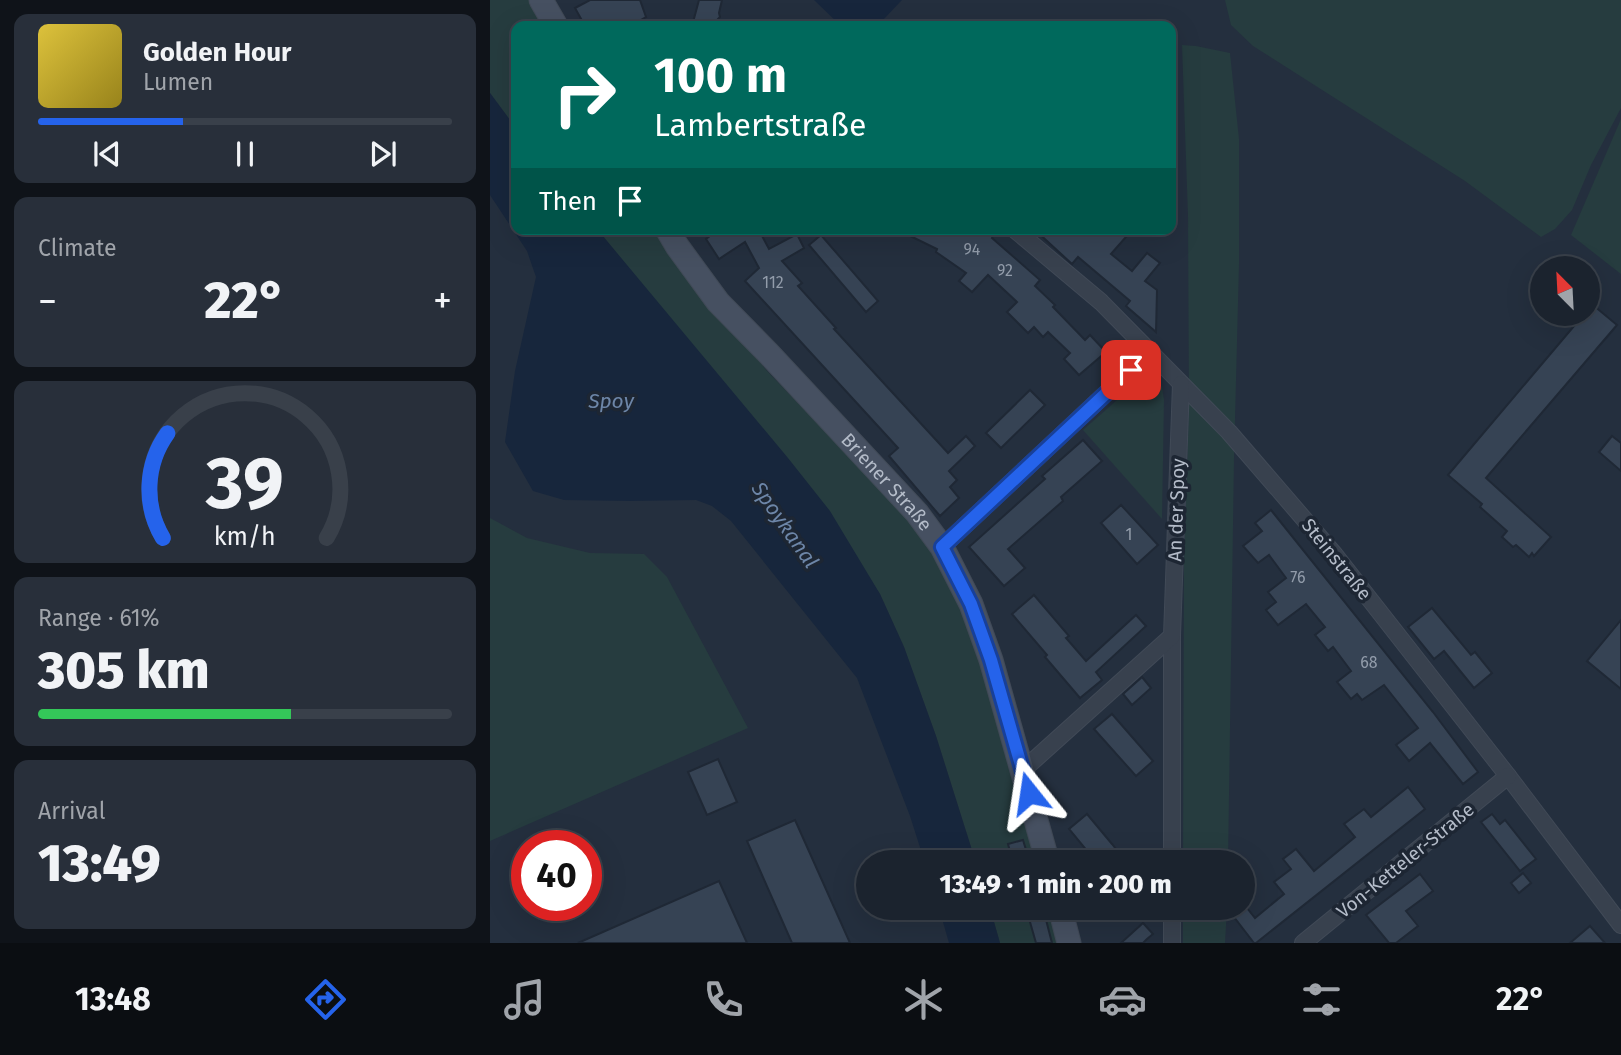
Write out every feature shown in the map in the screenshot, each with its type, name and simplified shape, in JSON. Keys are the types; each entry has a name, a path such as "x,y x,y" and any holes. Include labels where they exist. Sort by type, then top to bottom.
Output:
{"street":[{"path":"541,0 553,21"},
{"name":"Briener Straße","path":"671,235 718,302 917,513 942,547 971,604 991,660 1045,850"},
{"name":"Steinstraße","path":"1021,235 1101,302 1229,432 1335,555 1621,925"},
{"path":"942,547 1150,352"},
{"name":"An der Spoy","path":"1172,850 1172,636 1181,384"},
{"path":"1023,770 1172,636"},
{"name":"Von-Ketteler-Straße","path":"1303,943 1508,776"},
{"path":"1063,920 1069,943"},
{"path":"1172,920 1172,943"}],"green space":[{"path":"490,0 531,0 543,21 511,21 511,121 490,93"},
{"path":"1225,0 1621,0 1621,108 1591,165 1572,210 1555,229 1541,237 1465,181 1253,46 1231,25"},
{"path":"1182,45 1230,53 1239,139 1228,850 1183,850 1184,560 1189,406 1188,216"},
{"path":"1621,119 1621,274 1571,235"},
{"path":"602,235 665,235 708,301 768,372 881,489 917,531 946,575 972,632 1035,850 972,850 936,736 904,647 880,594"},
{"path":"1149,374 1162,387 1164,400 1162,519 1083,430"},
{"path":"490,518 527,538 590,553 644,554 667,577 748,728 490,841"},
{"path":"993,920 1053,920 1059,943 1000,943"},
{"path":"1183,920 1226,920 1225,943 1183,943"}],"water":[{"path":"814,0 902,0 883,20 836,21"},
{"name":"Spoy","path":"490,93 511,121 511,227 490,195"},
{"name":"Spoy","path":"516,235 602,235 830,511 880,594 904,647 936,736 972,850 921,850 857,678 731,521 712,506 696,500 564,500 533,491 505,442 515,371 536,277 527,251"},
{"path":"942,920 993,920 1000,943 949,943"}],"building":[{"path":"590,0 640,0 646,17 639,21 582,21 575,8"},
{"path":"699,0 722,0 720,17 717,21 693,21"},
{"path":"711,235 762,235 769,249 798,235 804,248 782,261 802,283 798,286 836,328 834,329 948,453 966,436 975,446 949,471 957,480 950,487 959,498 940,516 889,456 898,448 745,281 759,268 745,242 719,259 706,239"},
{"path":"821,235 878,301 866,312 809,245"},
{"path":"908,235 992,235 1040,280 1035,286 1085,340 1090,335 1106,352 1079,375 1064,359 1070,353 1048,332 1043,337 1034,327 1028,333 1007,312 1017,302 988,275 972,292 959,281 966,273 936,252 937,249"},
{"path":"1041,235 1128,235 1111,254 1132,271 1147,253 1160,263 1145,281 1157,290 1156,332 1126,306 1130,301 1078,257 1072,264"},
{"path":"1600,311 1617,325 1486,478 1551,537 1534,556 1532,553 1529,557 1502,537 1507,531 1480,507 1482,504 1448,475 1574,326 1600,326"},
{"path":"1030,390 1045,405 1001,448 986,433"},
{"path":"1612,436 1621,443 1621,471 1599,452"},
{"path":"1083,440 1102,461 1061,497 1063,501 1008,549 1025,568 1004,586 969,547 1045,479 1042,476"},
{"path":"1121,505 1158,545 1137,564 1101,523"},
{"path":"1271,510 1478,772 1463,784 1430,743 1409,761 1396,745 1418,728 1384,685 1362,700 1357,694 1351,699 1337,682 1351,671 1333,647 1328,651 1315,635 1325,627 1306,604 1278,625 1266,610 1276,602 1268,592 1286,578 1269,555 1258,563 1243,546 1262,531 1255,523"},
{"path":"1034,595 1069,636 1066,638 1086,661 1136,615 1146,626 1096,672 1102,680 1080,698 1012,614"},
{"path":"1432,608 1471,655 1475,652 1492,673 1474,688 1444,651 1434,659 1408,627"},
{"path":"1621,620 1621,689 1587,661"},
{"path":"1142,677 1151,688 1132,705 1123,694"},
{"path":"1112,714 1153,761 1136,776 1094,729"},
{"path":"718,759 737,802 707,815 688,772"},
{"path":"1408,787 1425,809 1254,943 1236,920 1255,920 1284,894 1274,882 1291,869 1283,859 1296,849 1314,871 1355,837 1344,824 1364,809 1371,817"},
{"path":"1087,814 1116,850 1086,850 1069,829"},
{"path":"1492,814 1500,824 1505,820 1536,859 1520,871 1481,822"},
{"path":"795,820 850,943 792,943 747,841"},
{"path":"1023,840 1026,850 1010,850 1008,844"},
{"path":"1523,873 1531,883 1519,893 1511,883"},
{"path":"1420,874 1433,891 1406,911 1418,926 1396,943 1389,943 1366,915"},
{"path":"719,881 747,943 578,943"},
{"path":"1029,920 1046,920 1052,943 1036,943"},
{"path":"1143,923 1153,934 1143,943 1121,943"},
{"path":"1590,926 1605,943 1570,943"}],"route":[{"path":"1029,793 991,660 971,604 942,547 1131,370"}],"water label":[{"name":"Spoykanal","path":"785,525"}]}
